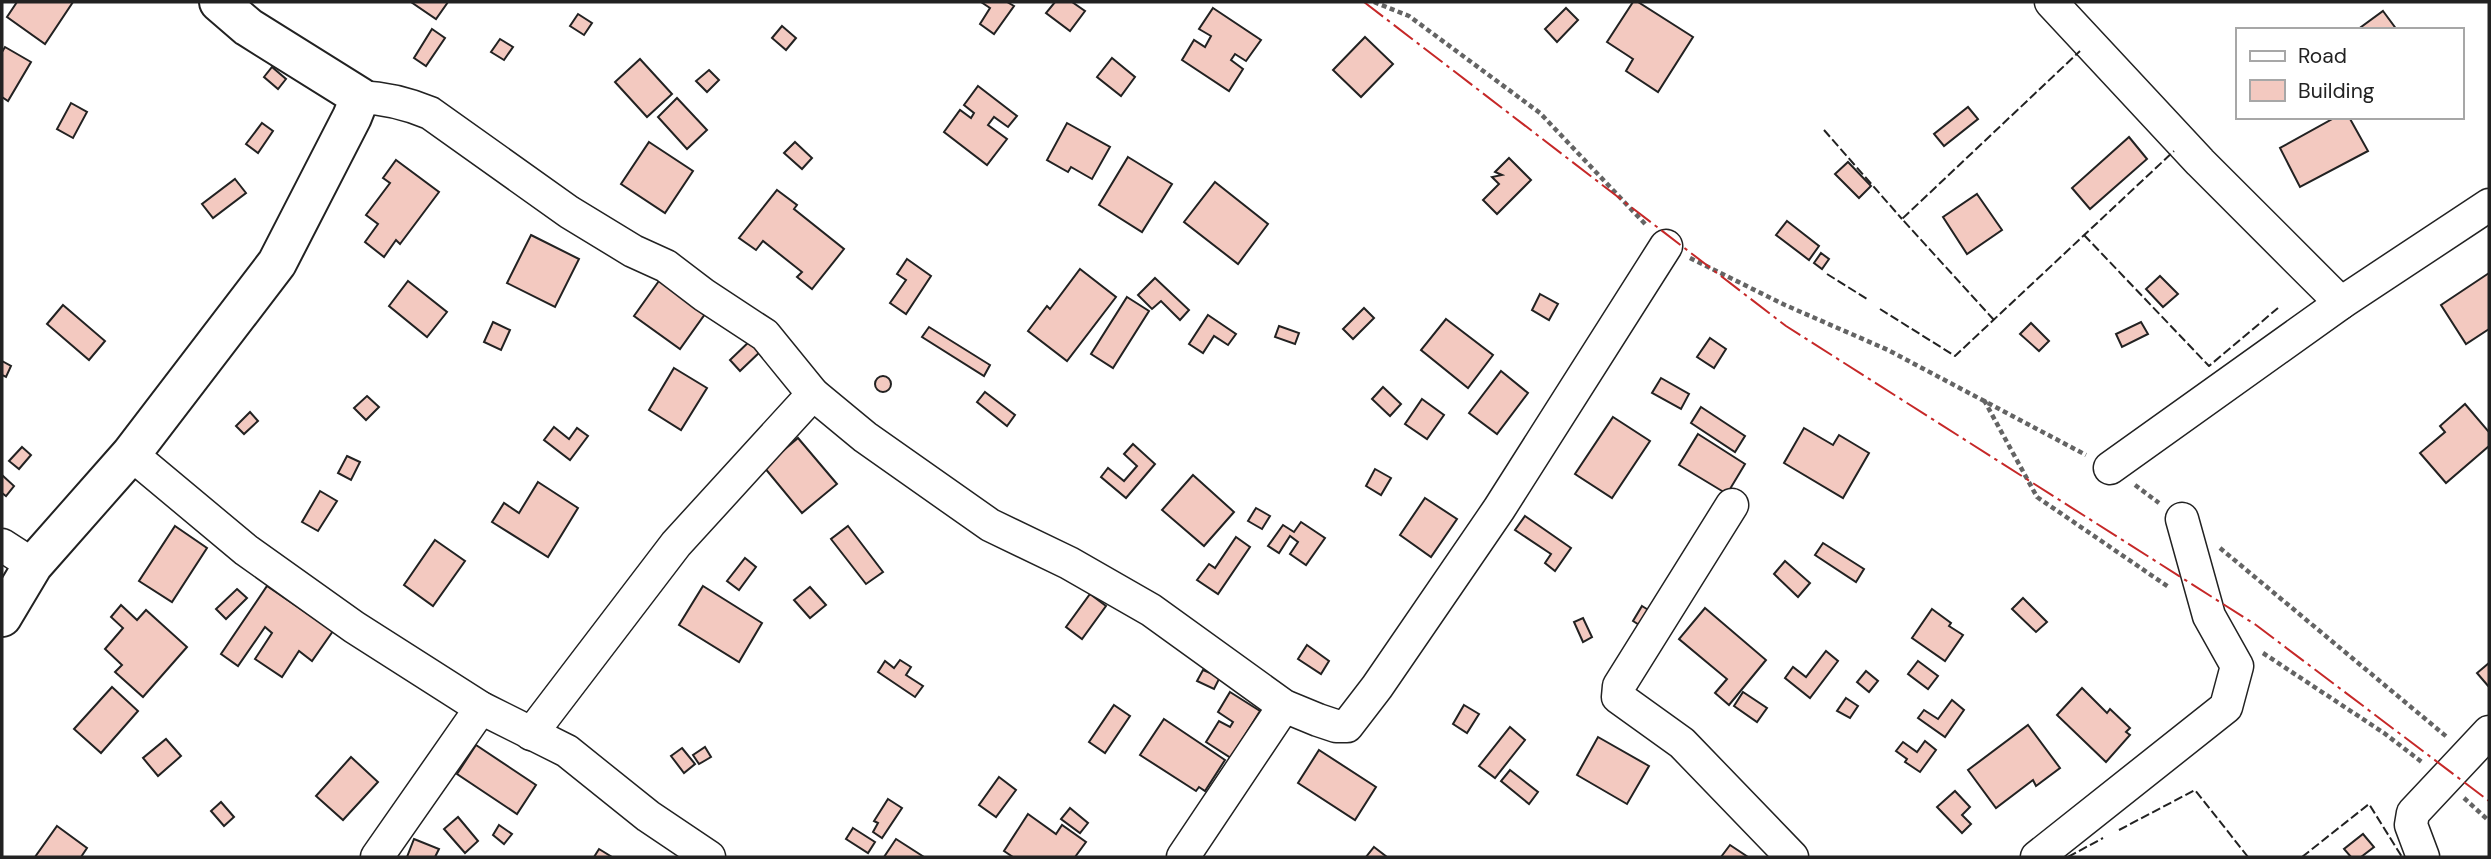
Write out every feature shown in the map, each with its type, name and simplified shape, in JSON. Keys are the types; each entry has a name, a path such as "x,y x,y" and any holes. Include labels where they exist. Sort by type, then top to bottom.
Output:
{"main road":[{"path":"2,617 17,555 131,454 277,262 360,97 258,34 219,2"}],"street":[{"path":"2051,2 2200,162 2341,303"},
{"path":"360,97 408,104 429,113 569,212 634,251 666,266 765,335 813,394 865,437 990,525 1069,563 1151,610 1284,706 1336,726 1347,726 1355,718 1499,509 1666,246"},
{"path":"2110,468 2341,303 2489,205"},
{"path":"531,734 676,544 813,394"},
{"path":"131,454 246,550 354,627 481,708 567,751 648,816 709,857"},
{"path":"1732,506 1619,686 1618,697 1682,743 1793,857"},
{"path":"2037,857 2226,707 2237,666 2209,615 2182,519"},
{"path":"1183,857 1284,706"},
{"path":"377,857 481,708"},
{"path":"2423,857 2411,825 2413,813 2489,732"}],"path":[{"path":"1374,2 1409,16 1540,113 1666,246 1785,305 1888,351 2110,468 2234,558 2468,755"}],"building":[{"path":"17,2 73,2 45,44 7,17"},
{"path":"411,2 448,2 436,19"},
{"path":"981,2 1007,2 1014,6 994,34 980,24 990,8"},
{"path":"1055,2 1072,2 1085,11 1070,31 1046,13"},
{"path":"1633,2 1638,2 1693,37 1658,92 1626,71 1633,59 1607,42"},
{"path":"1213,8 1261,40 1246,61 1235,54 1231,60 1243,69 1229,91 1182,60 1194,40 1205,47 1211,36 1199,29"},
{"path":"1566,8 1578,20 1557,42 1545,29"},
{"path":"2383,11 2396,28 2360,28"},
{"path":"578,14 592,23 584,35 570,26"},
{"path":"782,26 796,38 786,50 772,38"},
{"path":"432,29 445,38 426,66 414,58"},
{"path":"1365,37 1393,64 1361,97 1333,70"},
{"path":"500,39 513,47 504,60 491,52"},
{"path":"5,47 31,62 8,101 2,97 2,52"},
{"path":"1112,58 1135,77 1121,96 1097,77"},
{"path":"640,59 672,94 647,117 615,82"},
{"path":"272,67 286,79 278,89 264,77"},
{"path":"709,70 719,80 707,92 696,81"},
{"path":"978,86 1017,116 1008,127 994,117 988,125 1007,139 987,165 944,132 960,110 971,118 974,113 964,105"},
{"path":"677,98 707,130 687,149 658,117"},
{"path":"71,103 87,112 73,138 57,129"},
{"path":"1968,107 1978,119 1944,146 1934,134"},
{"path":"2332,119 2350,119 2368,151 2300,187 2280,148"},
{"path":"262,123 273,131 258,153 246,144"},
{"path":"1067,123 1110,147 1092,179 1071,167 1068,172 1047,160"},
{"path":"2129,137 2147,159 2090,209 2072,188"},
{"path":"649,142 693,171 665,213 621,184"},
{"path":"795,142 812,158 802,169 784,153"},
{"path":"1128,157 1172,184 1142,232 1099,205"},
{"path":"1509,158 1531,180 1497,214 1483,200 1499,184 1492,177 1502,175 1495,172"},
{"path":"396,160 439,192 400,244 396,240 384,257 365,242 378,224 366,215 390,183 383,178"},
{"path":"1848,162 1871,186 1859,198 1835,174"},
{"path":"235,179 246,193 213,218 202,204"},
{"path":"1215,182 1268,224 1238,264 1184,222"},
{"path":"777,190 797,205 794,209 844,249 812,289 797,277 802,272 763,241 756,250 739,238"},
{"path":"1977,194 2002,230 1967,254 1943,217"},
{"path":"1787,221 1819,246 1809,260 1776,235"},
{"path":"531,235 579,259 555,307 507,283"},
{"path":"1821,253 1829,259 1822,269 1814,263"},
{"path":"907,259 931,276 906,314 890,303 906,280 897,274"},
{"path":"1080,269 1116,297 1067,361 1028,331 1047,306 1050,309"},
{"path":"666,271 705,314 680,349 634,316"},
{"path":"2489,273 2489,329 2466,344 2441,305"},
{"path":"2160,276 2178,294 2163,307 2146,289"},
{"path":"1155,278 1189,310 1180,320 1161,301 1152,309 1138,295"},
{"path":"408,281 447,312 427,337 389,306"},
{"path":"1540,294 1558,304 1549,320 1532,310"},
{"path":"1127,297 1149,311 1113,368 1091,354"},
{"path":"63,305 105,341 89,360 47,324"},
{"path":"1364,308 1374,318 1353,339 1343,329"},
{"path":"1208,315 1236,334 1228,345 1214,336 1203,353 1189,344"},
{"path":"1446,319 1493,355 1468,388 1421,350"},
{"path":"493,322 510,330 501,350 484,342"},
{"path":"2141,322 2148,334 2122,347 2116,334"},
{"path":"2031,323 2049,341 2039,351 2020,334"},
{"path":"1279,326 1299,333 1295,344 1275,337"},
{"path":"929,327 990,365 984,376 922,337"},
{"path":"754,337 764,348 740,371 730,360"},
{"path":"1710,338 1726,349 1714,368 1697,357"},
{"path":"2,361 11,366 6,377 2,375"},
{"path":"674,368 707,388 681,430 649,410"},
{"path":"1501,371 1528,393 1497,434 1469,413"},
{"path":"883,376 891,384 883,392 875,384"},
{"path":"1661,378 1689,394 1681,409 1652,393"},
{"path":"1383,387 1401,404 1390,416 1372,399"},
{"path":"985,392 1015,415 1007,426 977,402"},
{"path":"367,396 379,407 366,420 354,408"},
{"path":"1422,399 1444,415 1427,439 1405,424"},
{"path":"2465,404 2489,432 2489,446 2446,483 2420,453 2445,432 2440,426"},
{"path":"1701,407 1745,436 1735,452 1691,423"},
{"path":"250,412 258,421 244,434 236,426"},
{"path":"1613,417 1650,441 1612,498 1575,474"},
{"path":"554,427 569,439 577,428 588,436 570,460 544,440"},
{"path":"1804,428 1833,445 1839,435 1869,453 1843,498 1784,463"},
{"path":"1698,434 1745,464 1727,494 1679,465"},
{"path":"798,438 837,484 802,513 764,467"},
{"path":"1133,444 1155,464 1126,498 1101,477 1108,468 1124,481 1137,466 1124,454"},
{"path":"22,447 31,455 19,469 9,461"},
{"path":"347,456 360,462 351,480 338,473"},
{"path":"1375,469 1391,478 1381,495 1366,486"},
{"path":"2,475 14,486 6,496 2,493"},
{"path":"1193,475 1234,512 1204,546 1162,510"},
{"path":"538,482 578,508 548,557 492,522 504,503 519,513"},
{"path":"320,491 337,501 318,531 302,522"},
{"path":"1425,498 1457,519 1431,557 1400,535"},
{"path":"1256,508 1270,516 1262,529 1248,521"},
{"path":"1525,516 1571,548 1555,571 1545,563 1551,554 1515,530"},
{"path":"1301,522 1325,538 1306,565 1290,554 1298,542 1290,536 1279,553 1268,546 1283,525 1294,532"},
{"path":"175,526 207,548 172,602 139,581"},
{"path":"848,526 883,572 866,584 831,539"},
{"path":"1236,537 1250,547 1218,594 1197,580 1209,564 1215,568"},
{"path":"435,540 465,561 433,606 404,585"},
{"path":"1823,543 1864,569 1856,582 1815,555"},
{"path":"745,558 756,567 739,590 727,581"},
{"path":"1785,561 1810,583 1798,597 1774,574"},
{"path":"267,586 333,631 312,661 299,651 282,677 255,659 272,633 265,627 238,666 221,654"},
{"path":"703,586 762,623 739,662 679,625"},
{"path":"810,587 826,605 810,618 794,600"},
{"path":"237,589 247,598 226,619 216,609"},
{"path":"1090,594 1106,606 1082,639 1066,627"},
{"path":"2023,598 2047,622 2036,632 2012,609"},
{"path":"121,605 137,620 146,610 187,647 143,697 115,672 122,665 105,649 123,628 111,617"},
{"path":"1642,606 1658,616 1649,631 1633,621"},
{"path":"1705,608 1766,660 1729,705 1715,693 1727,679 1679,639"},
{"path":"1932,609 1951,623 1949,626 1963,635 1945,661 1912,638"},
{"path":"1583,618 1592,637 1583,642 1574,622"},
{"path":"1307,645 1329,661 1321,674 1298,659"},
{"path":"1826,651 1838,661 1810,698 1785,678 1793,667 1806,677"},
{"path":"900,660 911,667 906,675 923,686 915,697 878,672 885,661 894,668"},
{"path":"1918,661 1938,676 1928,689 1908,674"},
{"path":"2489,663 2489,687 2477,673"},
{"path":"1203,670 1220,677 1214,689 1197,681"},
{"path":"1866,671 1878,681 1869,692 1857,682"},
{"path":"112,687 138,711 101,753 74,729"},
{"path":"2082,688 2107,713 2110,709 2130,728 2126,732 2130,735 2106,762 2057,715"},
{"path":"1230,692 1260,711 1231,758 1206,742 1219,721 1230,727 1233,722 1218,712"},
{"path":"1743,692 1767,708 1757,722 1734,706"},
{"path":"1846,698 1858,706 1850,718 1837,711"},
{"path":"1952,700 1964,710 1945,737 1918,718 1924,710 1938,719"},
{"path":"1114,705 1130,716 1105,753 1089,742"},
{"path":"1464,705 1479,714 1467,733 1453,724"},
{"path":"1164,719 1225,760 1205,791 1199,787 1196,791 1140,755"},
{"path":"2028,725 2060,768 2036,786 2033,780 1996,808 1968,770"},
{"path":"1510,727 1525,740 1495,778 1479,766"},
{"path":"1598,737 1649,766 1627,804 1577,775"},
{"path":"166,739 181,756 158,776 143,758"},
{"path":"1925,741 1936,750 1920,772 1905,762 1907,759 1896,751 1903,742 1917,752"},
{"path":"476,745 536,785 517,814 457,774"},
{"path":"705,747 711,757 699,764 693,755"},
{"path":"682,748 695,764 684,773 671,756"},
{"path":"1319,750 1376,787 1355,820 1298,783"},
{"path":"351,757 378,782 343,820 316,796"},
{"path":"1510,770 1538,792 1529,804 1501,781"},
{"path":"999,777 1016,790 996,817 979,805"},
{"path":"1955,791 1970,807 1962,815 1971,824 1962,833 1937,807"},
{"path":"888,799 902,808 882,838 873,832 878,823 874,821"},
{"path":"221,802 234,817 224,826 211,811"},
{"path":"1070,808 1088,823 1080,833 1061,819"},
{"path":"1028,814 1056,834 1062,825 1086,842 1075,857 1013,857 1004,851"},
{"path":"458,817 478,841 465,853 444,829"},
{"path":"499,825 512,834 504,844 493,835"},
{"path":"57,826 87,848 81,857 35,857"},
{"path":"853,828 875,842 868,853 846,839"},
{"path":"2363,834 2374,847 2361,857 2351,857 2344,849"},
{"path":"414,839 439,849 435,857 407,857"},
{"path":"896,839 924,857 884,857"},
{"path":"1730,845 1748,857 1721,857"},
{"path":"1374,847 1387,857 1366,857"},
{"path":"599,849 612,857 594,857"}],"fence":[{"path":"1994,320 1902,219 2080,51"},
{"path":"1824,130 1902,219"},
{"path":"1880,309 1955,356 2174,151"},
{"path":"2084,235 2209,366 2278,308"},
{"path":"1827,274 1867,299"},
{"path":"2119,830 2195,790 2248,857"},
{"path":"2302,857 2369,804 2402,857"},
{"path":"2068,857 2103,838"}],"power":[{"path":"1364,2 1786,326 2256,625 2489,801"}]}
